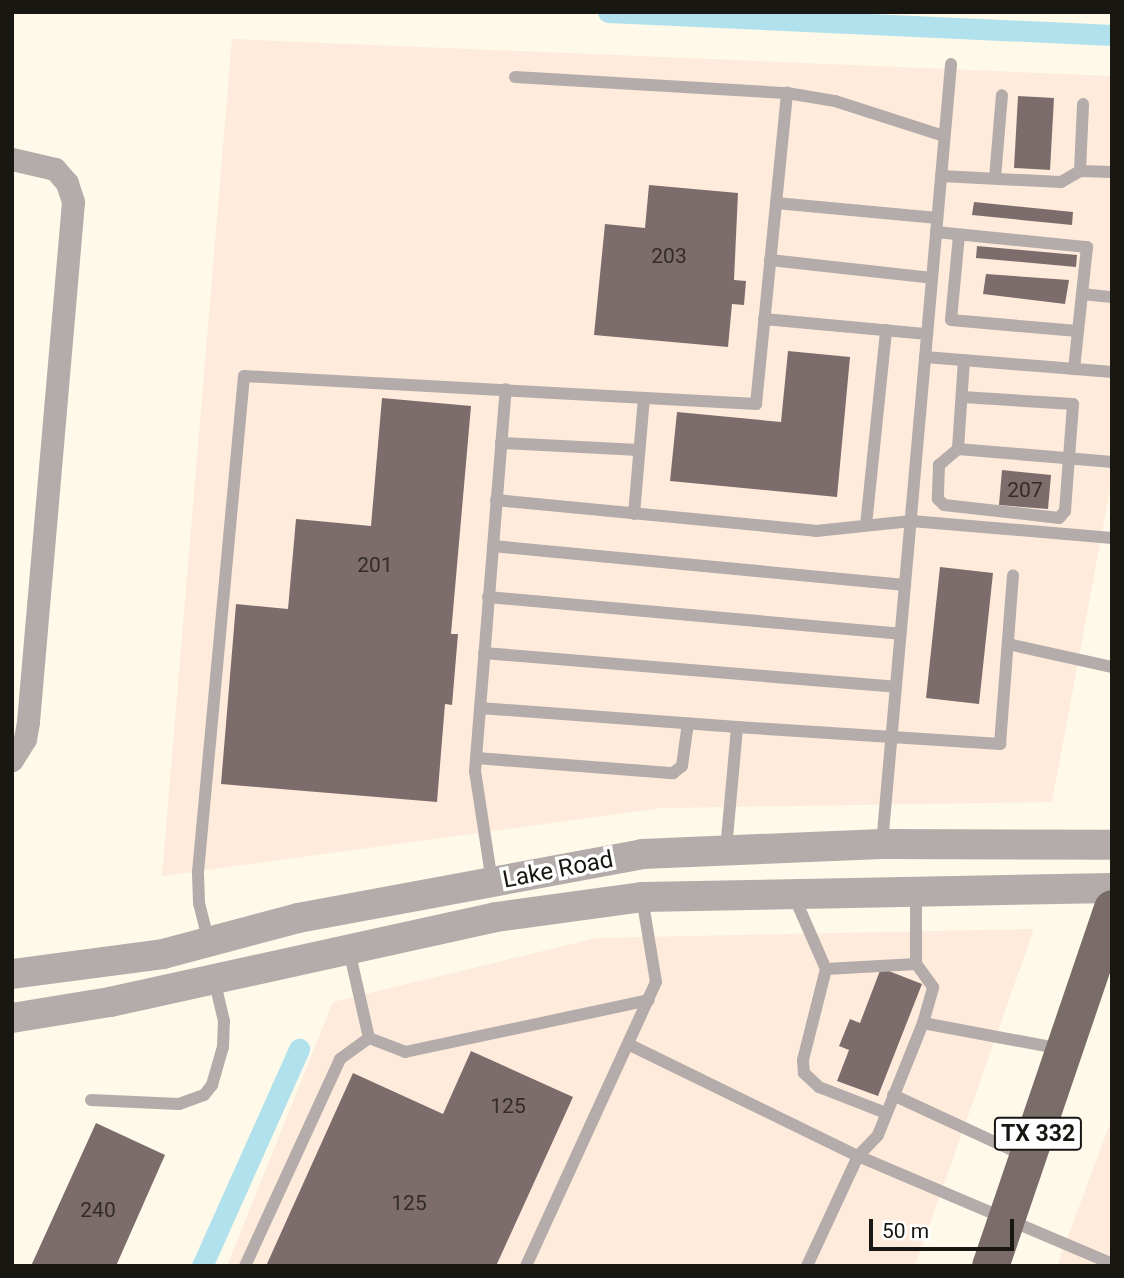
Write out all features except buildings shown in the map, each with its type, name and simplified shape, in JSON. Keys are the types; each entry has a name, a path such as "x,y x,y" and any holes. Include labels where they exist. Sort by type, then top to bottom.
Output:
{"main road":[{"name":"TX 332","path":"990,1266 1030,1158 1112,908"}],"street":[{"path":"12,159 55,169 67,183 73,202 28,722 25,739 12,760"},
{"path":"849,893 868,872 882,844"},
{"name":"Lake Road","path":"12,974 163,954 208,939 340,910 642,854 882,844 1112,845"},
{"path":"793,894 794,848"},
{"path":"723,895 726,849"},
{"path":"642,854 642,897"},
{"path":"492,882 496,917"},
{"name":"Lake Road","path":"12,1018 214,979 496,917 642,897 1112,888"},
{"path":"340,910 349,950"},
{"path":"208,939 214,979"}],"lane":[{"path":"882,844 951,64"},
{"path":"515,77 787,93 847,105 944,136"},
{"path":"208,939 199,903 198,872 244,376 756,404 787,93"},
{"path":"995,178 1002,95"},
{"path":"1080,171 1083,104"},
{"path":"941,176 1061,182 1080,171 1112,173"},
{"path":"776,203 937,218"},
{"path":"936,232 1087,247 1074,369"},
{"path":"959,235 951,320 1078,331"},
{"path":"770,260 932,278"},
{"path":"1082,294 1112,297"},
{"path":"764,319 927,334"},
{"path":"866,525 886,330"},
{"path":"925,357 1112,372"},
{"path":"958,449 964,360"},
{"path":"492,882 477,805 476,758 506,389"},
{"path":"962,397 1073,404 1069,459 1065,512 1059,518 944,505 938,499 939,465 958,449 1069,459 1112,463"},
{"path":"634,513 644,398"},
{"path":"501,443 639,450"},
{"path":"496,500 816,531 911,521 1112,538"},
{"path":"493,546 905,585"},
{"path":"480,708 891,739 1000,744 1013,576"},
{"path":"488,597 900,634"},
{"path":"1008,644 1112,667"},
{"path":"484,653 896,687"},
{"path":"476,758 673,774 682,766 688,723"},
{"path":"726,849 737,727"},
{"path":"807,1266 858,1156 878,1135 923,1023 933,988 916,964 916,891"},
{"path":"793,894 826,969 803,1060 804,1073 819,1087 886,1113"},
{"path":"526,1266 630,1045 656,982 642,897"},
{"path":"349,950 369,1038"},
{"path":"826,969 916,964"},
{"path":"91,1100 179,1104 204,1095 212,1085 223,1047 224,1021 214,979"},
{"path":"369,1038 405,1052 649,1000"},
{"path":"923,1023 1066,1049"},
{"path":"245,1266 341,1059 369,1038"},
{"path":"630,1045 858,1156 1112,1264"},
{"path":"893,1095 1030,1158"}],"shaded area":[{"path":"232,39 1112,76 1112,479 1052,802 662,808 162,876"},
{"path":"1034,929 915,1266 227,1266 333,1002 596,938"},
{"path":"1112,1124 1112,1266 1057,1266 1109,1126"}],"waterway":[{"path":"608,12 1112,35"},
{"path":"202,1266 299,1049"}]}
